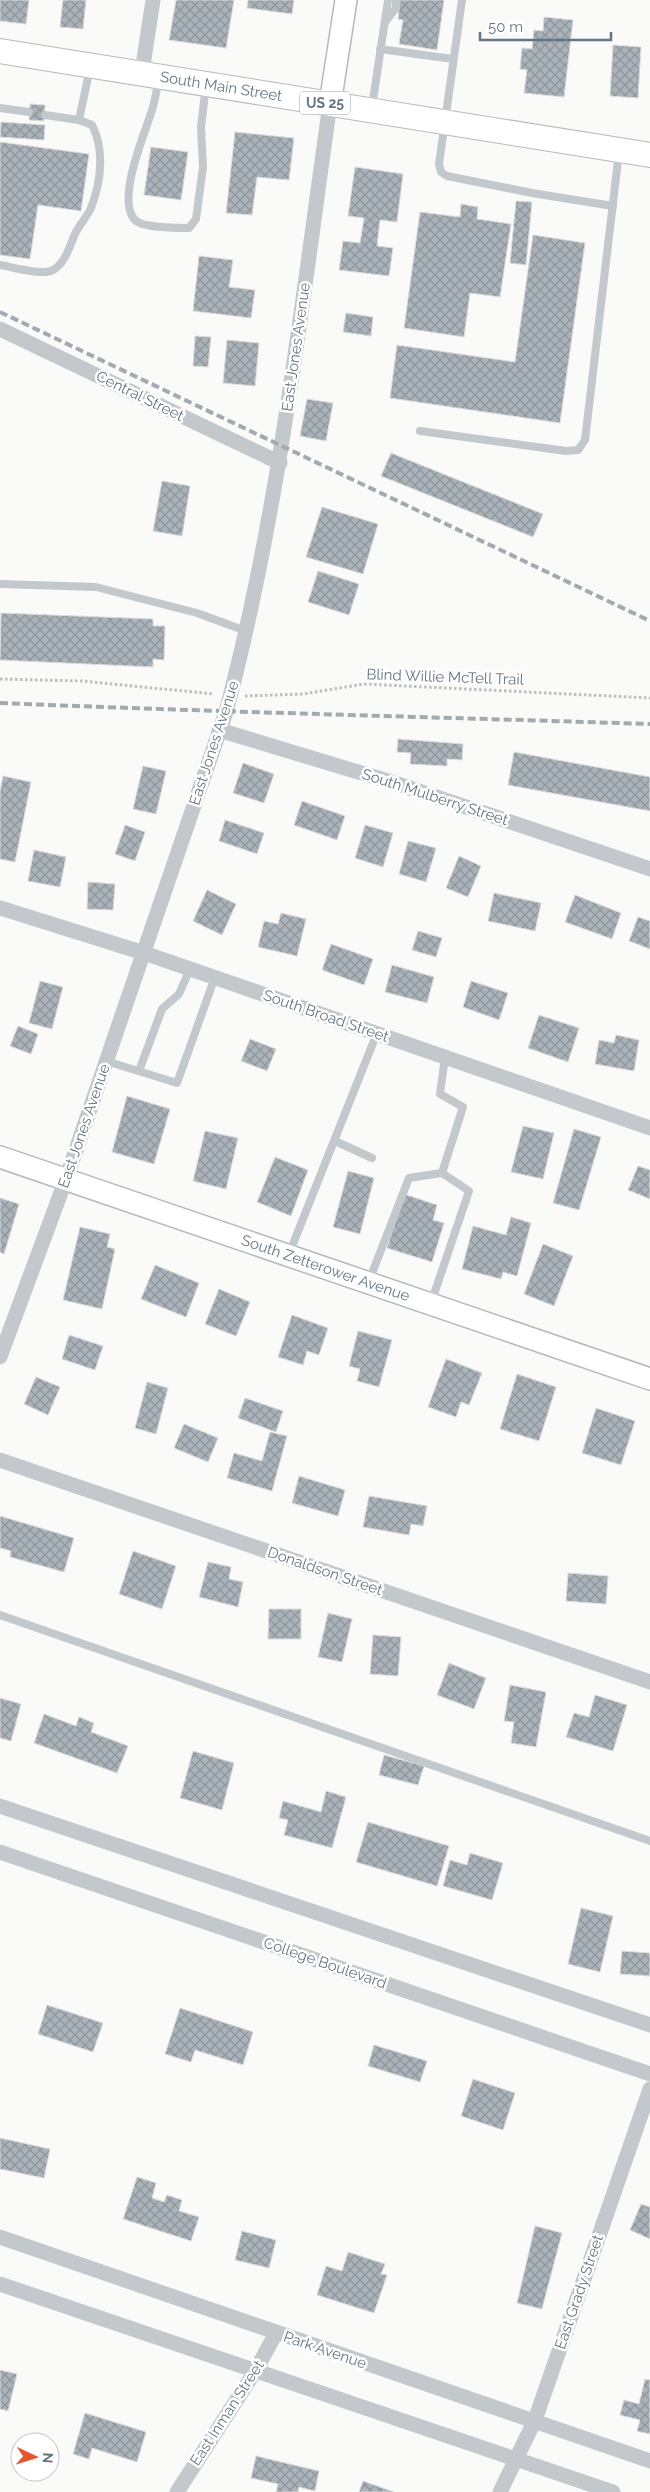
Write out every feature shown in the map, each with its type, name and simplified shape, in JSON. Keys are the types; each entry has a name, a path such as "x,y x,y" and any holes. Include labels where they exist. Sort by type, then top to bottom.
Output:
{"main road":[{"name":"South Main Street","path":"0,51 151,73 330,104 650,155"}],"street":[{"path":"151,73 153,0"},
{"path":"330,104 346,0"},
{"name":"East Jones Avenue","path":"0,1357 66,1178 230,696 246,630 280,463 330,104"},
{"name":"Central Street","path":"0,329 280,463"},
{"name":"South Mulberry Street","path":"219,730 398,784 650,868"},
{"name":"South Broad Street","path":"0,908 215,977 650,1128"},
{"name":"South Zetterower Avenue","path":"0,1157 650,1379"},
{"name":"Donaldson Street","path":"0,1460 650,1682"},
{"path":"0,1806 650,2025"},
{"name":"College Boulevard","path":"0,1852 650,2074"},
{"name":"East Grady Street","path":"500,2492 535,2420 650,2089"},
{"name":"Park Avenue","path":"0,2237 650,2460"},
{"path":"0,2284 612,2492"},
{"name":"East Inman Street","path":"176,2492 256,2370 276,2333"}],"lane":[{"path":"371,110 388,0"},
{"path":"384,24 396,8 396,0"},
{"path":"462,0 439,164 441,172 447,176 532,193 613,206"},
{"path":"380,49 453,59"},
{"path":"79,120 91,65"},
{"path":"151,73 151,113 136,152 128,204 132,217 142,224 189,228 196,219 203,167 201,127 206,83"},
{"path":"0,108 29,112"},
{"path":"0,265 44,272 53,270 61,263 77,230 90,209 97,187 101,151 92,125 79,120 45,114"},
{"path":"420,431 566,451 578,450 586,440 619,150"},
{"path":"0,584 96,587 197,613 246,630"},
{"path":"139,1071 162,1009 179,994 190,969"},
{"path":"106,1061 177,1083 215,977"},
{"path":"289,1255 377,1033"},
{"path":"442,1173 463,1108 440,1094 444,1057"},
{"path":"335,1141 372,1158"},
{"path":"369,1282 409,1178 442,1173 470,1191 431,1303"},
{"path":"0,1615 650,1841"}],"path":[{"name":"Blind Willie McTell Trail","path":"0,679 82,681 230,696 303,694 364,684 650,698"}],"building":[{"path":"0,0 29,0 26,24 0,21"},
{"path":"63,0 86,0 83,29 60,27"},
{"path":"176,0 234,0 226,48 169,40"},
{"path":"248,0 294,0 292,14 247,8"},
{"path":"400,0 444,0 437,50 399,44 403,20 398,19"},
{"path":"544,17 573,20 564,97 524,93 527,70 520,69 522,48 532,49 534,30 543,31"},
{"path":"613,45 641,47 638,98 610,96"},
{"path":"30,104 45,105 44,121 29,120"},
{"path":"1,122 45,125 44,140 0,137"},
{"path":"235,132 294,138 289,180 257,177 252,215 226,213"},
{"path":"0,142 89,154 81,211 38,205 30,259 0,255"},
{"path":"151,147 188,152 181,200 144,195"},
{"path":"355,167 403,174 397,222 380,220 377,246 393,248 389,276 339,270 343,241 360,243 364,218 348,216"},
{"path":"516,201 532,202 526,265 510,263"},
{"path":"461,204 478,207 477,219 511,224 500,297 470,293 464,337 404,328 420,212 460,217"},
{"path":"533,235 585,243 560,423 390,398 397,345 515,362"},
{"path":"199,256 233,260 229,287 255,290 251,318 193,311"},
{"path":"346,313 373,317 371,336 343,332"},
{"path":"195,336 211,337 208,367 193,366"},
{"path":"227,340 259,343 255,386 223,383"},
{"path":"307,399 333,403 326,441 300,436"},
{"path":"391,453 543,514 533,537 381,476"},
{"path":"162,481 190,486 182,536 153,531"},
{"path":"322,507 378,524 363,574 306,557"},
{"path":"318,571 359,584 349,615 308,602"},
{"path":"1,613 153,619 153,626 165,626 164,660 153,659 153,667 0,660"},
{"path":"398,739 463,744 462,760 447,759 447,766 410,764 411,753 397,752"},
{"path":"514,752 650,777 650,811 508,785"},
{"path":"243,763 274,774 264,803 233,793"},
{"path":"143,766 166,771 156,814 133,809"},
{"path":"3,776 31,782 15,862 0,859 0,792"},
{"path":"302,801 345,816 337,840 294,825"},
{"path":"225,820 264,833 257,854 219,841"},
{"path":"125,825 145,832 135,861 115,854"},
{"path":"365,825 393,833 383,867 355,858"},
{"path":"408,841 436,848 426,882 399,874"},
{"path":"34,850 66,857 60,887 28,881"},
{"path":"459,856 481,866 468,897 446,888"},
{"path":"88,882 115,884 113,910 87,909"},
{"path":"207,890 236,904 222,935 193,921"},
{"path":"494,893 541,903 535,931 488,921"},
{"path":"575,895 621,913 612,939 565,922"},
{"path":"281,913 306,919 297,956 258,947 264,921 278,924"},
{"path":"638,917 650,921 650,949 629,941"},
{"path":"418,931 442,938 436,957 412,950"},
{"path":"331,944 373,959 364,985 322,970"},
{"path":"392,965 434,977 427,1003 385,992"},
{"path":"40,981 63,987 52,1029 29,1023"},
{"path":"471,981 508,993 499,1020 463,1007"},
{"path":"539,1015 579,1028 568,1062 528,1048"},
{"path":"18,1026 38,1034 31,1054 10,1046"},
{"path":"616,1035 639,1040 634,1071 595,1064 599,1040 614,1043"},
{"path":"250,1039 276,1049 267,1071 241,1061"},
{"path":"127,1096 170,1109 154,1164 112,1152"},
{"path":"523,1126 554,1133 543,1179 511,1172"},
{"path":"574,1129 601,1137 579,1210 553,1203"},
{"path":"205,1131 238,1138 226,1189 193,1181"},
{"path":"275,1157 308,1170 291,1216 257,1202"},
{"path":"638,1166 650,1170 650,1199 628,1190"},
{"path":"348,1171 374,1178 360,1234 333,1227"},
{"path":"404,1194 437,1205 433,1220 444,1223 432,1262 387,1248"},
{"path":"0,1198 19,1204 4,1254 0,1252"},
{"path":"511,1217 531,1223 517,1276 503,1272 501,1279 462,1269 473,1226 506,1235"},
{"path":"80,1227 110,1234 107,1247 115,1249 102,1309 63,1300"},
{"path":"543,1244 573,1256 554,1306 524,1294"},
{"path":"155,1265 199,1283 186,1317 141,1299"},
{"path":"219,1289 250,1302 236,1336 205,1324"},
{"path":"292,1315 328,1328 319,1355 307,1351 303,1365 278,1357"},
{"path":"358,1331 392,1340 379,1387 357,1381 360,1369 349,1366"},
{"path":"69,1335 103,1346 95,1370 62,1359"},
{"path":"446,1359 482,1373 469,1405 461,1402 456,1417 428,1407"},
{"path":"517,1374 556,1387 539,1441 500,1429"},
{"path":"36,1377 60,1387 48,1415 24,1404"},
{"path":"147,1382 168,1388 156,1434 135,1428"},
{"path":"245,1398 283,1411 276,1432 238,1418"},
{"path":"596,1408 635,1421 621,1465 582,1453"},
{"path":"184,1424 218,1438 208,1462 174,1448"},
{"path":"270,1432 287,1436 272,1491 227,1478 234,1453 262,1461"},
{"path":"299,1476 345,1490 338,1516 292,1503"},
{"path":"369,1496 427,1506 423,1526 411,1524 409,1535 363,1527"},
{"path":"0,1516 74,1538 64,1572 10,1557 11,1551 0,1548"},
{"path":"133,1551 176,1566 162,1609 119,1594"},
{"path":"208,1562 231,1567 229,1579 243,1582 238,1607 199,1597"},
{"path":"568,1573 608,1576 606,1604 566,1601"},
{"path":"269,1609 301,1609 301,1639 268,1639"},
{"path":"328,1613 352,1619 342,1662 318,1657"},
{"path":"373,1635 401,1637 398,1676 370,1674"},
{"path":"449,1663 486,1678 474,1709 437,1695"},
{"path":"510,1685 546,1692 536,1747 511,1743 514,1722 504,1721"},
{"path":"595,1695 627,1705 613,1751 566,1737 574,1713 589,1717"},
{"path":"0,1698 21,1704 11,1741 0,1738"},
{"path":"44,1714 76,1726 79,1717 94,1723 91,1732 128,1746 117,1773 34,1743"},
{"path":"193,1751 234,1763 222,1810 180,1798"},
{"path":"384,1755 424,1766 418,1785 379,1775"},
{"path":"326,1791 346,1797 332,1848 284,1835 288,1820 279,1818 283,1801 321,1812"},
{"path":"368,1822 449,1846 437,1886 356,1862"},
{"path":"470,1853 503,1863 492,1900 443,1886 450,1860 467,1865"},
{"path":"581,1908 613,1916 600,1972 568,1964"},
{"path":"622,1951 650,1953 650,1976 620,1974"},
{"path":"47,2005 103,2023 93,2052 38,2034"},
{"path":"180,2008 253,2032 243,2065 195,2050 191,2062 165,2054"},
{"path":"374,2045 427,2061 420,2082 368,2066"},
{"path":"473,2079 515,2093 503,2130 461,2116"},
{"path":"0,2138 50,2149 44,2178 0,2169"},
{"path":"137,2177 156,2183 152,2198 164,2202 167,2195 182,2200 179,2211 199,2217 191,2241 123,2219"},
{"path":"641,2204 650,2207 650,2239 630,2230"},
{"path":"535,2226 562,2233 542,2309 517,2303"},
{"path":"242,2231 276,2240 269,2268 235,2260"},
{"path":"348,2252 385,2264 381,2274 387,2275 374,2313 317,2295 326,2266 342,2271"},
{"path":"0,2370 17,2374 8,2411 0,2409"},
{"path":"645,2379 650,2380 650,2434 637,2431 640,2420 620,2415 624,2400 639,2404"},
{"path":"85,2413 146,2432 137,2462 92,2448 89,2459 73,2454"},
{"path":"256,2456 319,2471 315,2491 299,2487 298,2492 276,2492 278,2484 251,2478"},
{"path":"363,2481 394,2492 359,2492"}],"railway":[{"path":"0,312 650,621"},
{"path":"0,703 650,724"}]}
